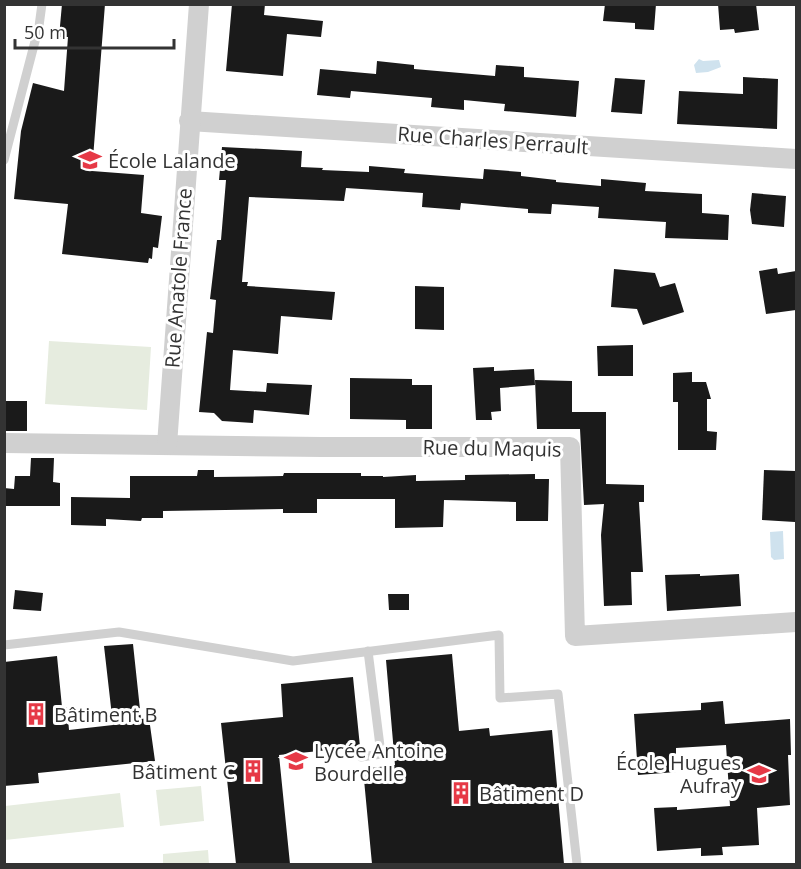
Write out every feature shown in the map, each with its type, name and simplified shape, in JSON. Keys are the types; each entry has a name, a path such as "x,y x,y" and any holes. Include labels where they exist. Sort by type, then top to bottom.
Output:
{"street":[{"name":"Rue Anatole France","path":"167,445 199,4"},
{"name":"Rue Charles Perrault","path":"189,121 796,159"},
{"name":"Rue du Maquis","path":"4,443 570,447 575,636 796,622"}],"lane":[{"path":"4,160 39,26 42,4"},
{"path":"4,645 120,632 293,661 499,635 500,698 558,694 577,864"},
{"path":"361,757 381,754 368,651"}],"shaded area":[{"path":"49,341 151,347 147,410 45,404"},
{"path":"201,786 204,821 160,826 156,790"},
{"path":"120,793 124,827 5,840 5,806"},
{"path":"208,850 209,864 163,864 163,854"}],"water":[{"path":"699,59 719,60 721,67 708,72 696,73 694,65"},
{"path":"783,531 784,559 774,560 771,557 770,532"}],"building":[{"path":"62,4 105,4 92,171 144,175 141,213 162,216 158,248 153,247 152,259 149,258 148,263 62,254 68,204 14,199 21,131 33,83 64,91 68,37 59,37"},
{"path":"232,4 265,4 264,15 323,21 321,37 287,34 283,76 226,71"},
{"path":"605,4 656,4 654,30 635,29 635,23 603,21"},
{"path":"718,4 756,4 759,30 735,33 734,29 720,30"},
{"path":"377,61 414,65 414,69 495,76 496,65 524,67 524,77 579,81 576,117 504,111 505,104 464,100 464,110 431,107 432,98 351,91 350,98 317,95 320,69 376,74"},
{"path":"743,77 778,79 777,129 677,124 679,91 743,94"},
{"path":"615,78 645,80 642,114 611,112"},
{"path":"222,147 302,151 301,167 323,168 322,170 369,172 369,166 405,169 404,173 483,179 484,169 521,172 521,176 556,180 556,182 601,186 601,179 646,183 645,191 702,194 702,213 729,215 728,240 665,238 666,222 598,218 599,207 552,204 551,214 528,213 528,209 461,203 460,210 422,207 423,193 346,188 344,201 249,197 242,282 248,282 247,286 335,292 332,320 281,316 278,354 233,350 230,390 266,392 267,383 312,385 309,415 254,410 253,423 222,421 214,413 199,412 207,332 213,333 216,300 210,299 217,240 221,240 226,180 219,180"},
{"path":"752,193 786,196 784,227 752,224 750,210"},
{"path":"777,268 778,274 796,271 796,310 766,314 759,271"},
{"path":"614,269 655,273 660,287 675,283 684,312 643,325 637,309 611,307"},
{"path":"415,286 444,287 444,330 415,329"},
{"path":"633,345 633,376 598,376 597,346"},
{"path":"494,367 494,371 534,369 535,385 500,388 501,411 491,412 492,420 476,420 473,368"},
{"path":"692,372 692,382 706,382 711,399 707,399 707,431 717,432 716,450 678,450 678,402 673,402 673,373"},
{"path":"350,378 412,379 412,385 432,385 432,429 406,429 406,420 350,419"},
{"path":"535,380 572,381 572,412 606,412 606,484 644,485 644,502 639,502 643,572 631,572 632,605 604,606 601,535 604,504 584,505 580,429 537,429"},
{"path":"4,401 27,401 27,431 4,431"},
{"path":"31,458 54,458 53,482 60,483 60,506 4,506 4,488 14,489 15,476 30,476"},
{"path":"198,470 214,470 214,477 283,476 284,473 361,473 361,476 383,477 416,475 416,481 465,480 465,475 535,474 535,479 549,479 548,521 516,521 516,502 444,500 443,527 395,528 395,499 317,499 317,513 283,513 283,509 163,511 163,518 142,518 141,521 106,519 106,526 71,525 71,497 130,498 130,476 197,476"},
{"path":"764,470 796,471 795,522 762,520"},
{"path":"700,574 700,576 739,574 741,606 667,611 665,575"},
{"path":"15,590 43,593 41,611 13,609"},
{"path":"388,594 409,594 409,610 389,610"},
{"name":"Bâtiment B","path":"133,644 141,719 149,718 155,761 38,773 39,783 4,786 4,662 57,656 62,707 67,707 69,730 113,725 104,646"},
{"name":"Bâtiment D","path":"452,654 459,731 489,728 490,736 552,730 564,864 372,864 363,769 395,765 386,660"},
{"path":"353,677 360,747 279,755 290,864 236,864 221,723 283,717 281,684"},
{"name":"École Hugues Aufray","path":"723,701 725,724 790,719 791,755 788,755 790,805 757,808 759,845 722,847 723,855 701,856 701,848 657,851 654,808 677,807 677,810 730,806 726,745 676,748 676,772 638,775 634,714 701,710 701,703"}],"place":[{"name":"École Lalande","path":"90,160"},
{"name":"Bâtiment B","path":"36,714"},
{"name":"Lycée Antoine Bourdelle","path":"296,761"},
{"name":"Bâtiment C","path":"253,771"},
{"name":"École Hugues Aufray","path":"759,774"},
{"name":"Bâtiment D","path":"461,793"}]}
